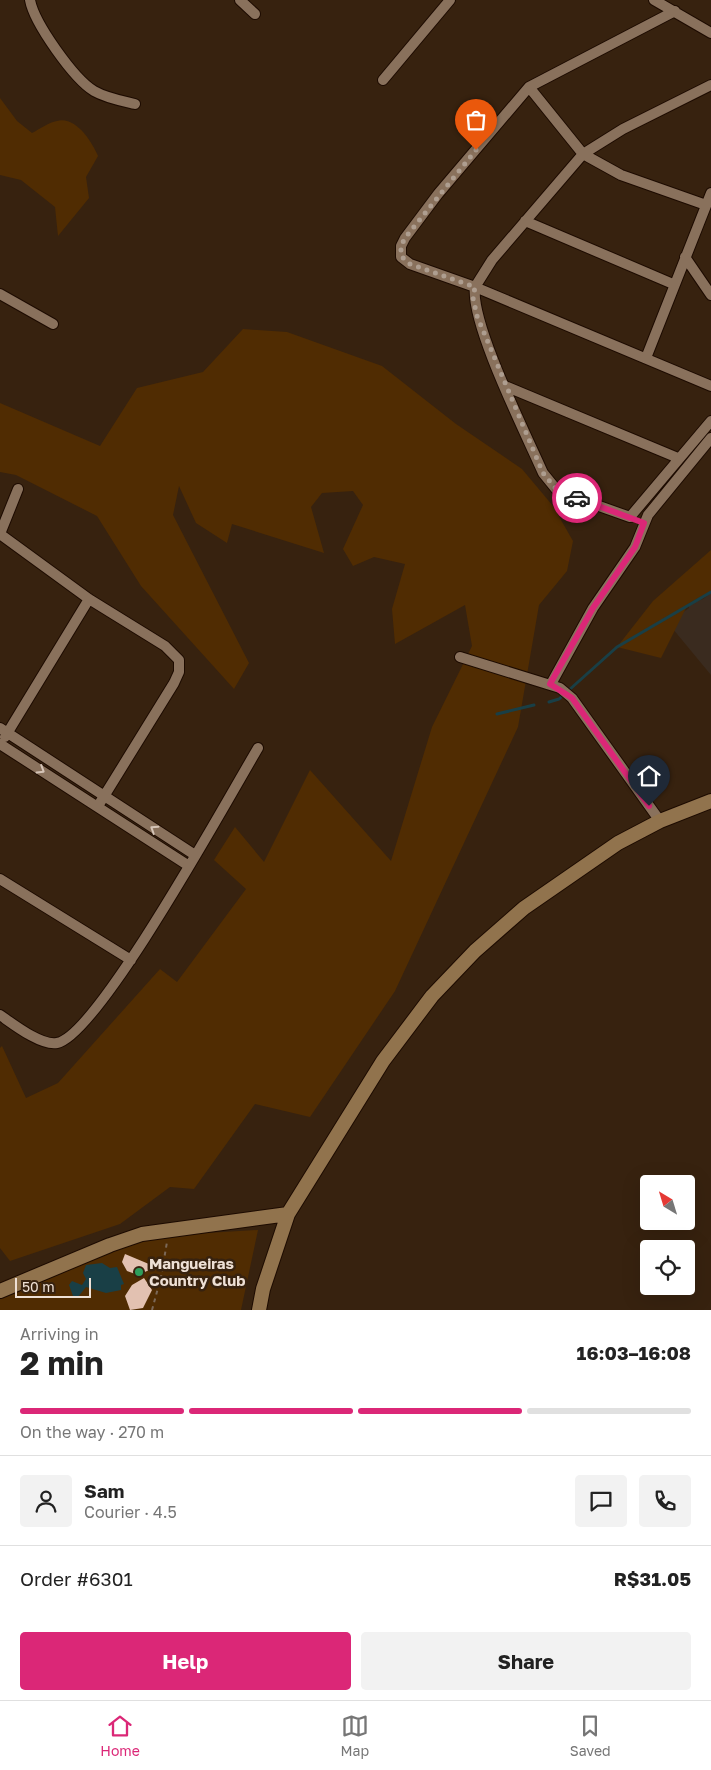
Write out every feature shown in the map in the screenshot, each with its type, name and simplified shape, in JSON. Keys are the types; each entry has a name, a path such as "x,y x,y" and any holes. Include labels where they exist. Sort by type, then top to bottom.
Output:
{"street":[{"path":"30,0 34,16 42,30 84,83 100,94 135,104"},
{"path":"240,0 255,14"},
{"path":"383,80 450,0"},
{"path":"654,0 711,33"},
{"path":"675,11 529,87 438,194 401,246 401,256 410,264 475,287 711,386"},
{"path":"644,523 568,495 548,482 505,386 477,316 473,298 475,287 492,260 583,154 604,139 711,85"},
{"path":"529,87 583,154 621,175 706,205"},
{"path":"646,358 673,284 711,194"},
{"path":"524,221 673,284"},
{"path":"685,257 711,295"},
{"path":"0,294 52,324"},
{"path":"505,386 678,458"},
{"path":"630,517 711,421"},
{"path":"555,686 593,608 635,547 644,523 711,438"},
{"path":"18,489 0,534 89,599 165,646 174,653 180,665 174,683 98,806"},
{"path":"89,599 4,730 1,745 189,866"},
{"path":"460,657 555,686 572,698 660,821"},
{"path":"4,730 195,856"},
{"path":"0,1016 46,1043 57,1043 68,1038 81,1027 131,960 258,748"},
{"path":"259,1310 263,1289 288,1214 383,1061 432,996 474,951 524,908 618,843 660,821 711,801"},
{"path":"0,879 131,960"},
{"path":"0,1291 110,1245 142,1234 288,1214"}],"path":[{"path":"152,1310 161,1277 169,1230"}],"shaded area":[{"path":"0,98 17,121 32,133 54,122 64,120 71,122 87,137 98,156 86,177 89,198 58,236 55,207 21,180 0,175"},
{"path":"243,329 287,332 382,366 456,424 522,469 553,506 573,541 567,571 539,605 518,727 395,991 310,1117 255,1104 194,1189 170,1187 120,1224 10,1261 0,1248 0,1048 2,1046 26,1098 58,1083 160,969 177,982 246,889 214,860 235,827 264,862 310,770 391,861 432,727 472,646 465,605 395,644 392,609 405,564 374,557 353,566 343,549 363,505 353,491 322,493 311,507 324,553 232,524 227,543 196,523 179,486 173,515 249,663 234,689 141,586 97,516 16,475 0,472 0,403 100,446 137,388 203,372"},
{"path":"711,550 711,591 688,604 661,658 617,647 653,601"},
{"path":"711,593 711,675 668,623 689,608 688,604 703,599"},
{"name":"Mangueiras Country Club","path":"258,1230 241,1310 0,1310 0,1282 56,1262 141,1237"}],"water":[{"path":"102,1263 110,1268 117,1267 124,1284 121,1285 121,1290 106,1293 86,1287 78,1297 73,1296 69,1285 72,1281 82,1285 86,1279 83,1273 86,1265"}],"building":[{"path":"125,1254 156,1267 138,1275 127,1271 122,1262"},
{"path":"144,1278 152,1290 143,1308 130,1310 125,1296 132,1285"}],"waterway":[{"path":"549,702 559,699 617,647 711,592"},
{"path":"497,714 534,705"}],"way so far":[{"path":"476,150 438,194 405,238 401,246 401,256 410,264 475,287 473,298 477,316 543,473 548,482 556,489 577,498"}],"place":[{"name":"Mangueiras Country Club","path":"139,1272"}],"route":[{"path":"577,498 644,523 640,538 628,560 593,608 550,684 560,688 572,698 649,806"}]}
